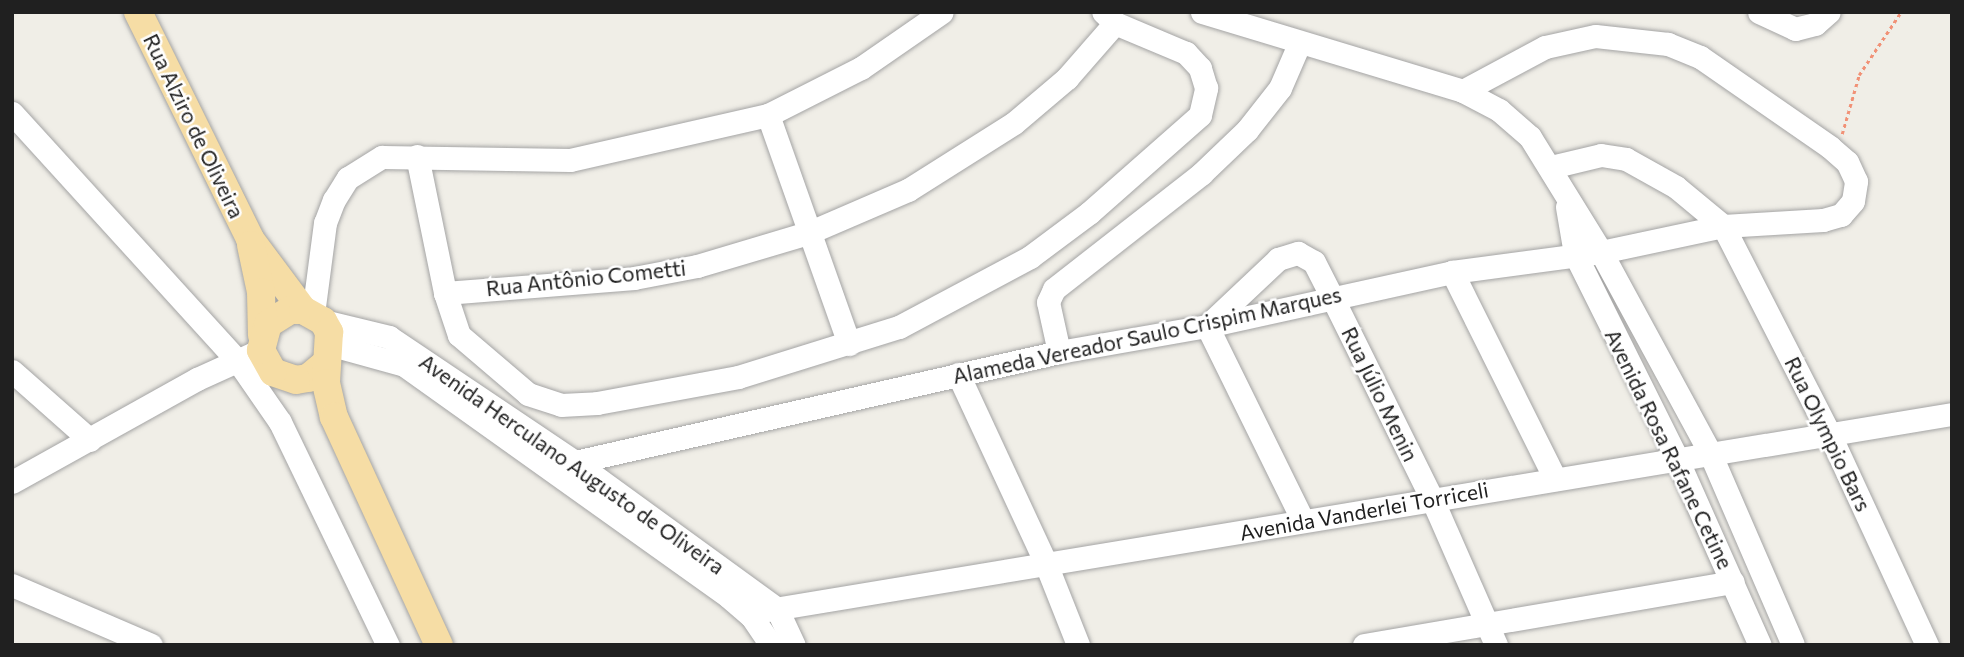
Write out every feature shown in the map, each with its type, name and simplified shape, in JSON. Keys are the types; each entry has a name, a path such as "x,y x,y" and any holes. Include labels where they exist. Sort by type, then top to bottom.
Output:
{"main road":[{"name":"Rua Alziro de Oliveira","path":"138,12 250,239 319,331"},
{"name":"Rua Alziro de Oliveira","path":"250,239 261,292 253,348"},
{"path":"319,331 277,315 253,348 273,372 334,417"},
{"path":"284,378 308,378 319,331"},
{"path":"319,331 326,389 334,417 439,645"}],"street":[{"path":"319,331 325,223 334,200 348,178 382,157 570,160 768,115 861,68 942,12"},
{"path":"1202,12 1299,44 1463,91 1517,124 1551,167 1566,198"},
{"path":"1759,12 1795,29 1815,24 1829,12"},
{"path":"417,156 445,293 459,335 473,350 528,394 561,405 597,403 738,377 899,327 1030,257 1089,213 1200,115 1206,88 1193,61 1186,53 1109,18"},
{"name":"Rua Antônio Cometti","path":"445,293 634,278 697,266 807,233 908,190 1014,123 1066,78 1109,18"},
{"path":"1463,91 1545,47 1595,36 1668,44 1700,57 1746,86 1838,154"},
{"path":"1059,352 1048,302 1054,289 1201,174 1237,139 1280,88 1299,44"},
{"path":"12,113 253,348 280,422 388,645"},
{"path":"768,115 807,233 849,344"},
{"name":"Alameda Vereador Saulo Crispim Marques","path":"575,462 1059,352 1208,326 1452,272 1601,252 1723,226 1841,215 1853,201 1856,181 1838,154"},
{"path":"1551,167 1601,155 1626,159 1676,187 1723,226"},
{"name":"Avenida Rosa Rafane Cetine","path":"1566,198 1601,252 1710,453 1793,645"},
{"name":"Avenida Rosa Rafane Cetine","path":"1566,198 1575,254 1678,459 1759,645"},
{"name":"Rua Olympio Bars","path":"1723,226 1829,433 1927,645"},
{"name":"Rua Júlio Menin","path":"1208,326 1287,254 1308,257 1332,297 1432,499 1496,645"},
{"path":"1452,272 1555,479"},
{"path":"1208,326 1303,521"},
{"name":"Avenida Herculano Augusto de Oliveira","path":"319,331 389,337 575,462 777,609 794,645"},
{"name":"Avenida Herculano Augusto de Oliveira","path":"319,331 404,365 752,617 771,645"},
{"path":"12,482 253,348"},
{"path":"12,371 90,440"},
{"path":"958,374 1046,564 1078,645"},
{"name":"Avenida Vanderlei Torriceli","path":"752,617 777,609 1952,414"},
{"path":"1364,645 1733,583"},
{"path":"12,585 151,645"}],"path":[{"path":"1838,154 1848,102 1859,75 1901,12"}]}
